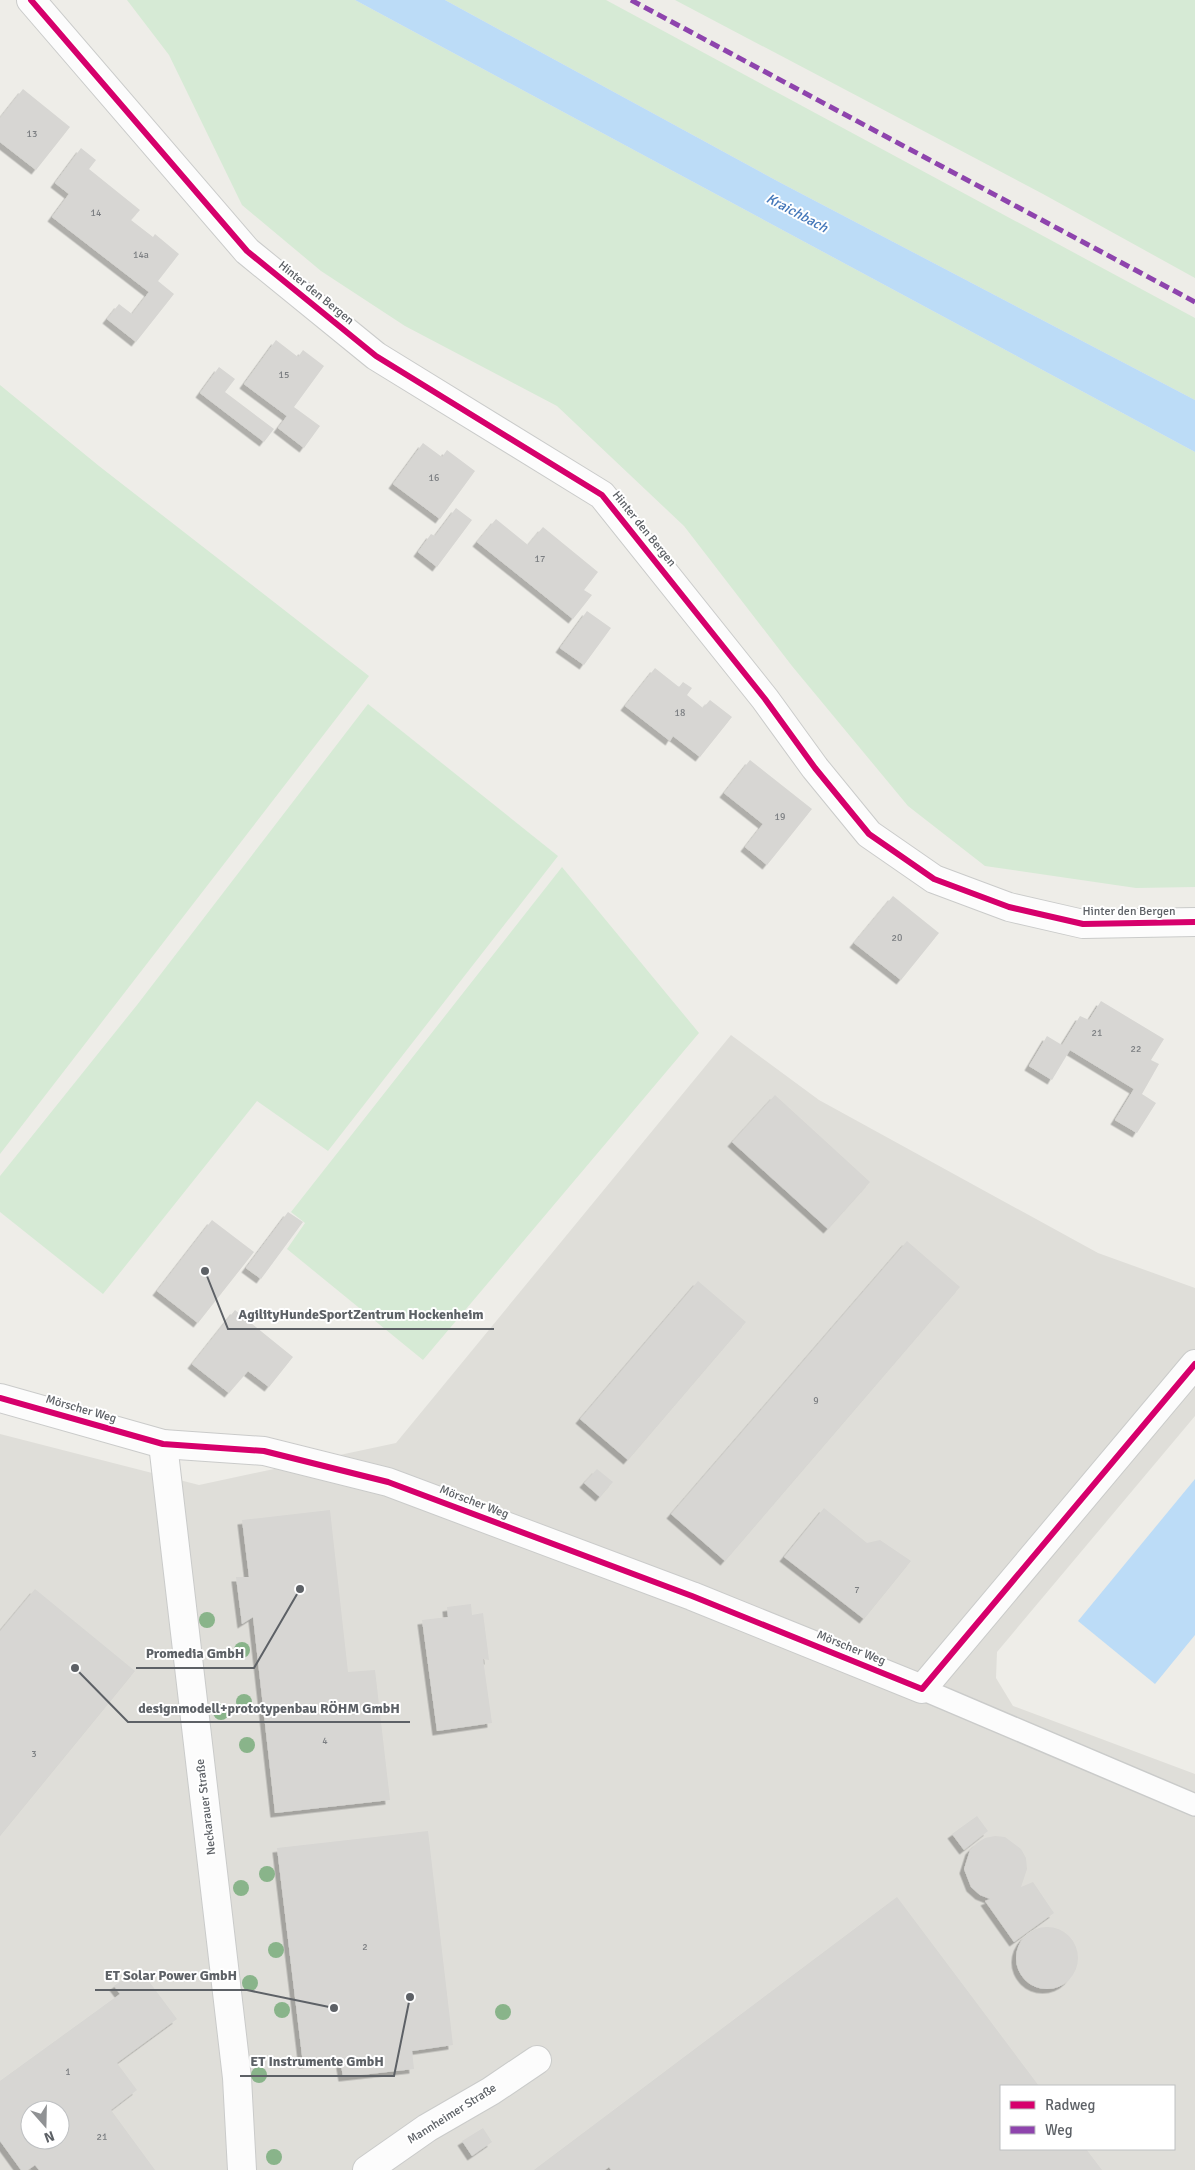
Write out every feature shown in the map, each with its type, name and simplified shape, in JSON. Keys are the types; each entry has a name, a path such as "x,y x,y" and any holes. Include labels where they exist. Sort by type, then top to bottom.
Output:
{"street":[{"name":"Hinter den Bergen","path":"32,0 247,250 376,356 602,495 765,699 815,768 869,834 934,879 1009,908 1083,924 1195,922"},
{"path":"922,1689 1195,1364"},
{"name":"Mörscher Weg","path":"0,1398 163,1444 264,1451 388,1482 692,1596 922,1689"},
{"name":"Neckarauer Straße","path":"163,1444 237,2078 242,2170"},
{"name":"Mannheimer Straße","path":"367,2170 427,2128 491,2091 537,2060"}],"lane":[{"name":"Mörscher Weg","path":"922,1689 1195,1805"}],"shaded area":[{"path":"731,1035 819,1100 1098,1253 1195,1288 1195,1416 997,1652 996,1678 1013,1706 1195,1774 1195,2170 0,2170 0,1434 199,1485 396,1443"}],"green space":[{"path":"127,0 355,0 1195,452 1195,887 1136,888 985,866 908,806 792,666 684,526 557,406 405,326 321,271 242,205 169,55"},
{"path":"445,0 606,0 1195,318 1195,400 781,183"},
{"path":"675,0 1195,0 1195,278 1043,194"},
{"path":"0,385 99,466 369,676 0,1154"},
{"path":"368,704 558,856 328,1151 257,1101 103,1294 0,1212 0,1176 137,1005"},
{"path":"562,867 699,1033 423,1360 287,1249 305,1223 291,1212"}],"water":[{"name":"Kraichbach","path":"355,0 445,0 781,183 1195,400 1195,452"},
{"path":"1195,1479 1195,1635 1155,1684 1078,1621"}],"building":[{"path":"23,89 70,127 36,170 0,142 0,118"},
{"path":"81,148 96,160 89,169 140,210 131,220 153,237 155,234 179,254 158,281 174,294 136,342 107,319 119,304 132,314 149,292 52,217 69,194 55,183"},
{"path":"276,340 298,357 303,350 324,366 294,407 320,426 304,448 278,428 287,416 244,384"},
{"path":"219,367 235,379 225,392 274,429 264,442 200,393"},
{"path":"423,443 442,457 447,450 475,471 440,519 393,484"},
{"path":"456,508 472,520 437,567 418,552 431,534 435,536"},
{"path":"496,519 528,545 543,527 598,572 584,590 592,595 573,619 477,542"},
{"path":"587,611 611,628 584,665 560,648"},
{"path":"655,668 679,687 683,682 692,688 687,695 703,708 710,700 732,717 700,757 673,736 670,741 625,706"},
{"path":"750,760 812,809 767,865 745,847 763,824 724,793"},
{"path":"893,896 939,933 901,980 854,943"},
{"path":"1101,1001 1164,1039 1151,1060 1159,1064 1142,1094 1156,1103 1137,1133 1115,1120 1134,1089 1070,1050 1052,1080 1029,1066 1047,1036 1062,1045 1080,1016 1089,1020"},
{"path":"775,1095 870,1182 828,1229 732,1142"},
{"path":"288,1212 303,1222 261,1279 246,1268"},
{"path":"212,1220 254,1252 198,1323 157,1291"},
{"path":"907,1241 960,1287 725,1561 671,1514"},
{"path":"698,1281 746,1322 628,1460 580,1419"},
{"path":"235,1310 293,1357 269,1387 248,1371 229,1393 192,1364"},
{"path":"597,1469 613,1482 600,1497 584,1483"},
{"path":"824,1508 867,1543 880,1540 911,1561 864,1619 784,1557"},
{"path":"330,1510 348,1672 375,1670 390,1800 275,1813 253,1617 242,1624 236,1577 249,1577 242,1520"},
{"path":"35,1589 135,1671 0,1836 0,1631"},
{"path":"471,1604 472,1615 483,1613 489,1660 483,1659 492,1723 437,1731 422,1620 448,1617 447,1607"},
{"path":"977,1816 988,1831 964,1850 952,1834"},
{"path":"428,1831 453,2045 412,2051 414,2069 343,2077 340,2059 303,2064 277,1848"},
{"path":"1005,1837 1021,1849 1026,1858 1027,1869 1021,1887 1033,1882 1054,1913 1014,1942 985,1901 990,1899 980,1895 971,1887 964,1869 970,1850 985,1838"},
{"path":"897,1897 1038,2085 1000,2085 1000,2150 1087,2150 1102,2170 611,2170 609,2167 605,2170 534,2170"},
{"path":"1041,1927 1053,1927 1069,1936 1076,1946 1078,1958 1076,1970 1069,1980 1053,1989 1041,1989 1030,1984 1021,1975 1016,1964 1016,1952 1021,1941 1030,1932"},
{"path":"139,1968 177,2019 117,2063 137,2090 111,2110 155,2170 39,2170 35,2165 28,2170 21,2170 0,2141 0,2081 120,1994 114,1986"},
{"path":"483,2128 492,2142 472,2156 462,2141"}],"marked path":[{"path":"631,0 1195,302"}],"cycle path":[{"path":"31,0 247,251 376,356 602,495 765,699 815,768 869,834 934,879 1009,907 1083,924 1195,922"},
{"path":"0,1398 163,1444 264,1451 388,1482 692,1596 922,1689 1195,1364"}],"place":[{"name":"AgilityHundeSportZentrum Hockenheim","path":"205,1271"},
{"name":"Promedia GmbH","path":"300,1589"},
{"name":"designmodell+prototypenbau RÖHM GmbH","path":"75,1668"},
{"name":"ET Instrumente GmbH","path":"410,1997"},
{"name":"ET Solar Power GmbH","path":"334,2008"}]}
